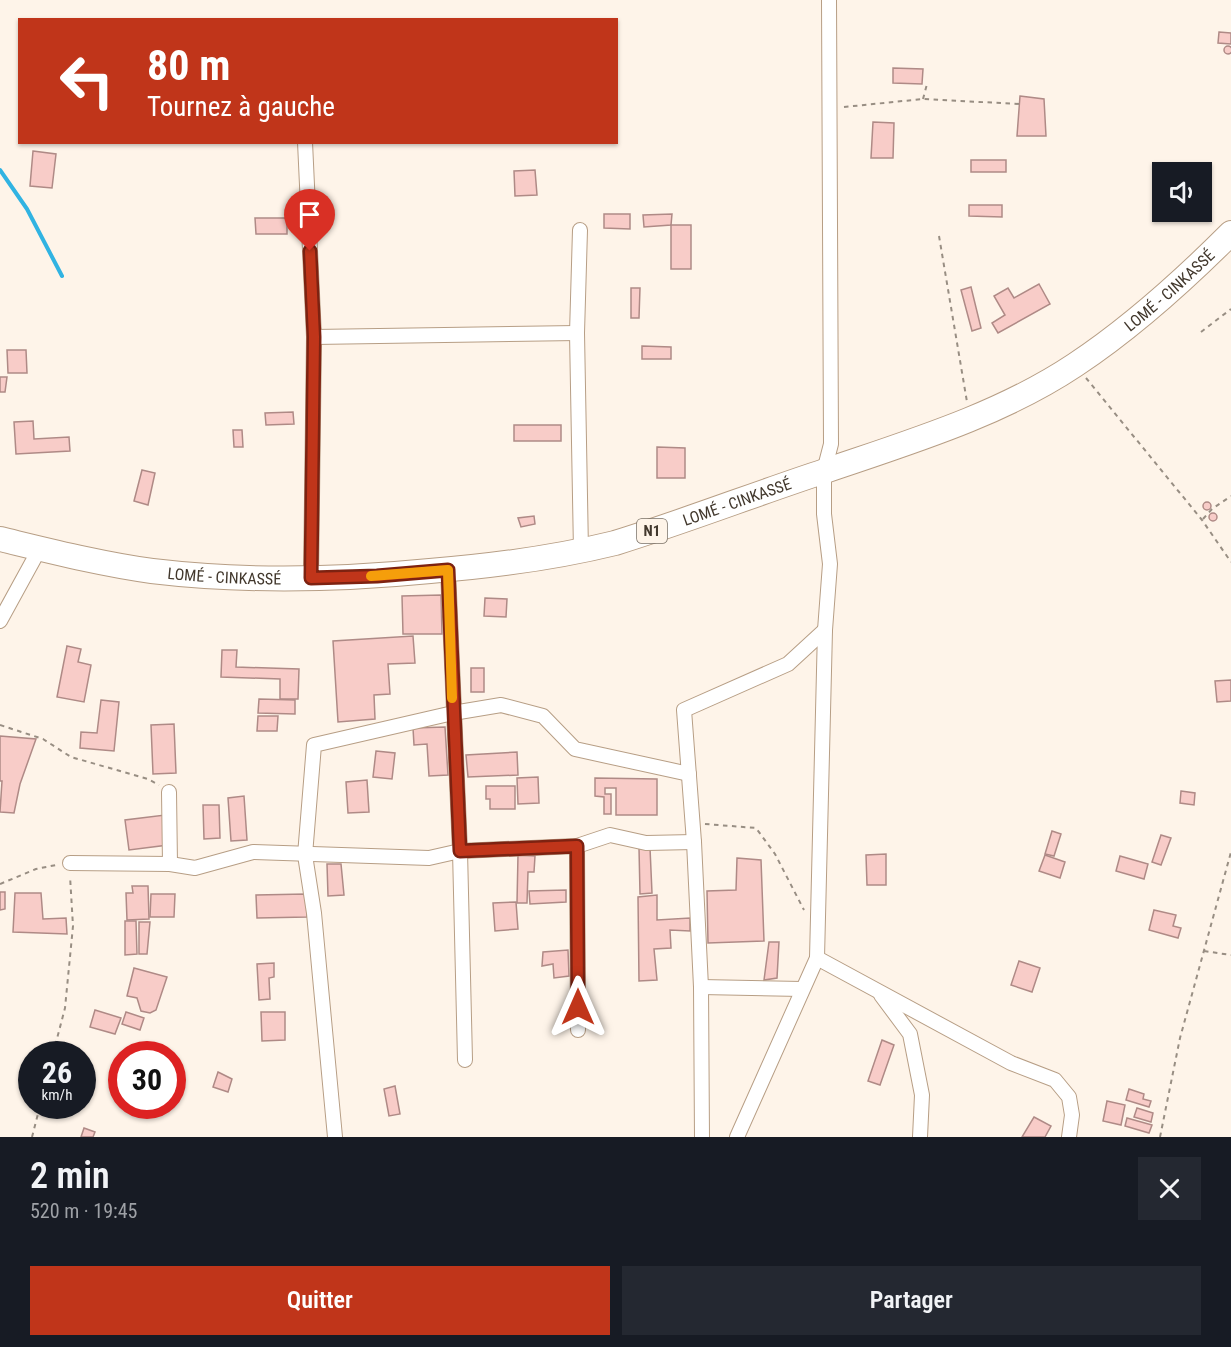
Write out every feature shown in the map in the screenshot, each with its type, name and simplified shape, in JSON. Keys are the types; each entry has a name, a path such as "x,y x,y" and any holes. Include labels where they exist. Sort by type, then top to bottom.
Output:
{"highway":[{"name":"LOMÉ - CINKASSÉ","path":"0,539 151,571 253,578 377,576 525,561 580,551 657,530 885,452 970,420 1021,396 1075,365 1174,286 1231,233"}],"street":[{"path":"737,1137 817,958 825,630 830,564 824,514 824,471 831,444 829,0"},
{"path":"304,144 314,337 311,578"},
{"path":"580,230 577,333 580,551"},
{"path":"314,337 577,333"},
{"path":"0,621 40,548"},
{"path":"448,570 460,851 465,1060"},
{"path":"702,1137 701,987 693,823 684,710 788,664 825,630"},
{"path":"335,1137 314,913 305,855 314,745 453,713 501,705 543,716 575,749 689,774"},
{"path":"169,792 170,864"},
{"path":"69,863 170,864 195,868 253,852 429,858 460,851 577,846 610,835 646,843 694,842"},
{"path":"577,846 578,1030"},
{"path":"817,958 1011,1063 1055,1080 1069,1097 1072,1115 1070,1137"},
{"path":"701,987 802,989"},
{"path":"878,991 910,1034 922,1095 921,1137"}],"path":[{"path":"923,99 927,84"},
{"path":"829,109 923,99 1019,104"},
{"path":"939,236 970,420"},
{"path":"1201,332 1231,309"},
{"path":"1075,365 1202,520 1231,562"},
{"path":"1202,520 1212,509 1231,496"},
{"path":"0,725 43,739 71,757 148,779 169,792"},
{"path":"693,823 756,828 775,854 818,936"},
{"path":"1160,1137 1180,1038 1231,852"},
{"path":"0,884 36,869 69,863 74,926 65,1008 56,1041"},
{"path":"1204,951 1231,955"},
{"path":"32,1137 37,1119"}],"building":[{"path":"1219,32 1231,33 1231,44 1218,43"},
{"path":"1228,46 1232,50 1228,54 1224,50"},
{"path":"893,68 923,69 922,84 893,83"},
{"path":"1020,96 1044,99 1046,136 1017,136"},
{"path":"873,122 894,123 893,158 871,158"},
{"path":"33,151 56,154 52,188 30,186"},
{"path":"971,160 1006,160 1006,172 971,172"},
{"path":"535,170 537,195 515,196 514,171"},
{"path":"969,205 1002,205 1002,217 969,216"},
{"path":"604,214 630,214 630,229 604,228"},
{"path":"672,214 671,225 644,227 643,215"},
{"path":"255,218 287,218 287,234 256,234"},
{"path":"671,225 691,225 691,269 671,269"},
{"path":"1039,284 1050,304 998,333 992,323 1005,315 994,296 1008,288 1014,298"},
{"path":"971,287 981,328 972,331 961,290"},
{"path":"631,288 640,288 639,318 631,318"},
{"path":"642,346 671,347 671,359 642,359"},
{"path":"7,350 26,350 27,373 8,373"},
{"path":"0,377 7,377 5,392 0,392"},
{"path":"293,412 294,424 266,425 265,413"},
{"path":"33,421 34,439 69,437 70,451 16,454 14,422"},
{"path":"514,425 561,425 561,441 514,441"},
{"path":"233,430 242,430 243,447 234,447"},
{"path":"657,447 685,448 685,478 657,478"},
{"path":"142,470 155,473 148,505 134,501"},
{"path":"1207,502 1211,506 1207,510 1203,506"},
{"path":"1213,513 1217,517 1213,521 1209,517"},
{"path":"534,516 535,524 521,527 518,518"},
{"path":"441,595 442,634 403,634 402,596"},
{"path":"485,598 507,599 506,617 484,616"},
{"path":"413,636 415,663 388,664 390,694 374,695 375,719 338,722 333,641"},
{"path":"67,646 81,649 78,662 91,665 84,702 57,697"},
{"path":"222,650 237,650 236,667 299,669 298,699 280,699 280,679 221,677"},
{"path":"471,668 484,668 484,692 471,692"},
{"path":"1231,680 1231,701 1217,702 1215,681"},
{"path":"259,699 295,700 295,714 258,713"},
{"path":"101,700 119,702 114,751 80,748 81,732 97,733"},
{"path":"258,716 278,716 277,731 257,731"},
{"path":"174,724 176,773 153,774 151,725"},
{"path":"445,727 448,775 429,776 427,744 414,745 413,728"},
{"path":"0,736 36,739 20,784 14,813 0,812 2,781 0,781"},
{"path":"376,751 395,753 392,779 373,777"},
{"path":"517,752 518,775 468,777 466,755"},
{"path":"538,777 539,803 518,804 517,778"},
{"path":"595,778 657,779 657,815 616,815 616,788 605,788 605,794 611,794 611,814 604,814 604,797 595,796"},
{"path":"367,780 369,812 348,813 346,782"},
{"path":"486,786 515,786 515,809 490,809 490,799 486,799"},
{"path":"1181,791 1195,793 1194,805 1180,803"},
{"path":"244,796 247,840 231,841 228,798"},
{"path":"203,805 219,805 220,838 204,839"},
{"path":"165,815 168,845 129,850 125,820"},
{"path":"1052,831 1061,834 1054,856 1045,854"},
{"path":"1161,835 1171,838 1161,865 1152,862"},
{"path":"639,848 650,848 652,893 640,894"},
{"path":"886,854 886,885 867,885 866,855"},
{"path":"518,855 535,856 534,872 528,872 527,903 517,903"},
{"path":"1045,855 1065,862 1060,878 1039,871"},
{"path":"1120,856 1148,864 1144,879 1116,871"},
{"path":"737,858 761,860 764,941 708,943 707,891 736,890"},
{"path":"327,864 341,864 344,895 328,896"},
{"path":"132,886 148,886 149,919 127,920 126,893 133,893"},
{"path":"566,890 566,902 530,904 529,891"},
{"path":"0,892 5,892 5,909 0,910"},
{"path":"15,893 41,893 43,919 66,918 67,934 13,932"},
{"path":"151,894 175,894 174,917 150,917"},
{"path":"306,894 307,917 257,918 256,895"},
{"path":"657,895 657,920 690,918 690,931 670,930 671,948 654,949 657,980 639,981 638,897"},
{"path":"516,902 518,929 495,931 493,903"},
{"path":"1154,910 1176,915 1173,926 1181,928 1178,938 1149,930"},
{"path":"125,921 136,921 137,954 125,955"},
{"path":"139,922 150,922 147,954 139,954"},
{"path":"769,942 779,942 777,978 764,980"},
{"path":"568,950 569,976 554,978 553,964 542,966 543,952"},
{"path":"1019,961 1040,968 1032,992 1011,985"},
{"path":"274,963 274,977 269,978 270,999 259,1000 257,964"},
{"path":"134,968 167,977 156,1010 150,1013 141,1011 137,998 127,996"},
{"path":"95,1010 121,1018 115,1034 90,1027"},
{"path":"126,1012 144,1018 140,1030 122,1024"},
{"path":"261,1012 285,1012 285,1040 262,1041"},
{"path":"882,1040 894,1045 880,1085 868,1081"},
{"path":"218,1072 232,1079 228,1092 213,1087"},
{"path":"395,1086 400,1114 389,1116 384,1089"},
{"path":"1129,1089 1144,1094 1143,1099 1151,1101 1149,1107 1126,1100"},
{"path":"1107,1101 1125,1105 1121,1125 1103,1121"},
{"path":"1137,1108 1153,1113 1151,1122 1134,1117"},
{"path":"1034,1117 1051,1126 1045,1137 1022,1137"},
{"path":"1127,1118 1152,1125 1149,1133 1125,1126"},
{"path":"84,1128 95,1132 93,1137 81,1137"}],"waterway":[{"path":"0,170 27,209 62,276"}],"slow traffic":[{"path":"371,576 448,570 452,698"}],"route":[{"path":"310,251 314,337 311,578 377,576 448,570 460,851 577,846 578,1007"}]}
